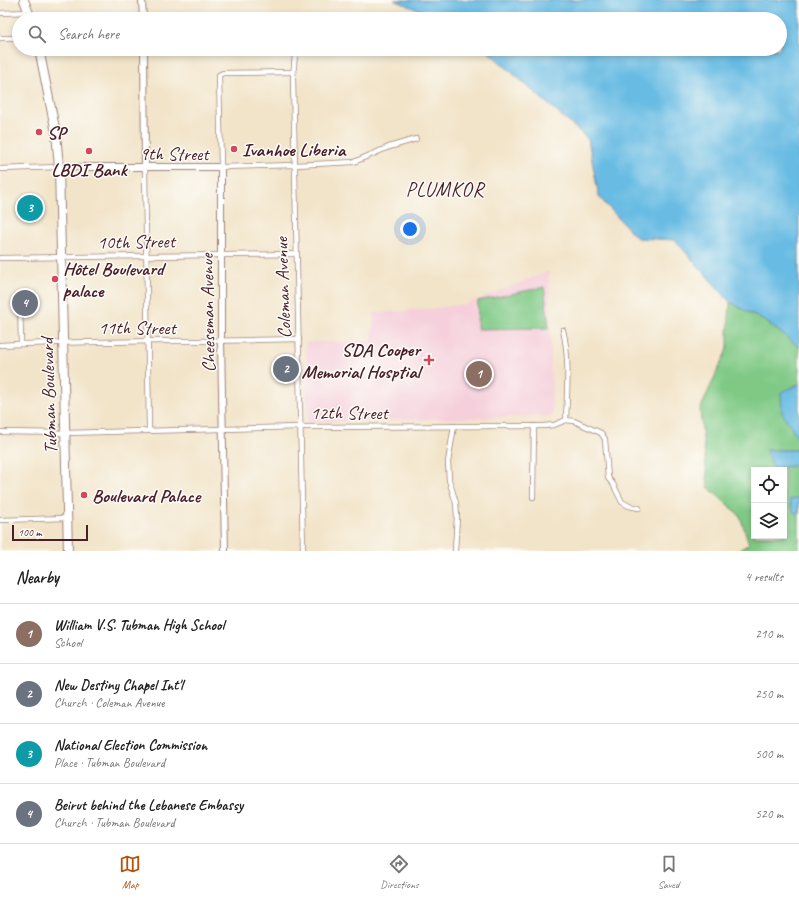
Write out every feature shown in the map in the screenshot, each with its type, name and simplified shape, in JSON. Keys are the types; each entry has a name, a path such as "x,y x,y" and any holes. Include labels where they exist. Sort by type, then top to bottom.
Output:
{"highway":[{"path":"24,0 28,12"},
{"name":"Tubman Boulevard","path":"40,56 54,126 59,167 68,551"}],"street":[{"path":"142,0 143,12"},
{"path":"0,13 12,14"},
{"path":"0,38 12,38"},
{"path":"144,56 149,430"},
{"name":"Coleman Avenue","path":"295,56 293,72 296,254 303,551"},
{"name":"Cheeseman Avenue","path":"225,551 224,428 221,341 221,168 219,75 223,73 293,72"},
{"name":"9th Street","path":"0,169 59,167 221,168 295,166 354,162 390,147 416,139"},
{"name":"10th Street","path":"0,258 296,254"},
{"path":"20,298 21,344"},
{"path":"563,330 568,381 566,420 576,421 603,434 605,439 608,478 613,484 622,502 629,506 639,508"},
{"name":"11th Street","path":"0,345 63,342 299,339"},
{"name":"12th Street","path":"0,432 66,433 224,428 534,426 554,425 566,420"},
{"path":"454,426 448,462 449,480 456,503 456,551"},
{"path":"533,497 534,426"},
{"path":"0,520 67,518"}],"shaded area":[{"name":"SDA Cooper Memorial Hosptial","path":"549,271 552,416 307,422 306,342 372,341 374,313 428,309 466,304"}],"green space":[{"path":"544,287 549,328 477,329 478,301"},
{"path":"730,302 768,323 799,347 799,384 781,393 793,428 799,440 799,450 766,450 773,467 751,467 751,539 787,539 787,467 782,467 799,465 799,551 737,551 749,544 740,516 708,487 700,410 728,347"}],"water":[{"path":"394,0 799,0 799,347 768,323 730,302 675,240 637,238 599,197 588,139 493,56 787,56 787,12 424,12"},
{"path":"799,384 799,440 782,413 781,392"},
{"path":"766,450 799,450 799,465 773,467"},
{"path":"799,497 799,513 794,513 789,500"}],"place":[{"name":"SP","path":"39,132"},
{"name":"Ivanhoe Liberia","path":"234,149"},
{"name":"LBDI Bank","path":"89,151"},
{"name":"National Election Commission","path":"30,208"},
{"name":"Hôtel Boulevard palace","path":"55,279"},
{"name":"Beirut behind the Lebanese Embassy","path":"25,303"},
{"name":"SDA Cooper Memorial Hosptial","path":"429,360"},
{"name":"New Destiny Chapel Int'l","path":"286,369"},
{"name":"William V.S. Tubman High School","path":"479,374"},
{"name":"Boulevard Palace","path":"84,495"}],"district":[{"name":"PLUMKOR","path":"445,189"}]}
